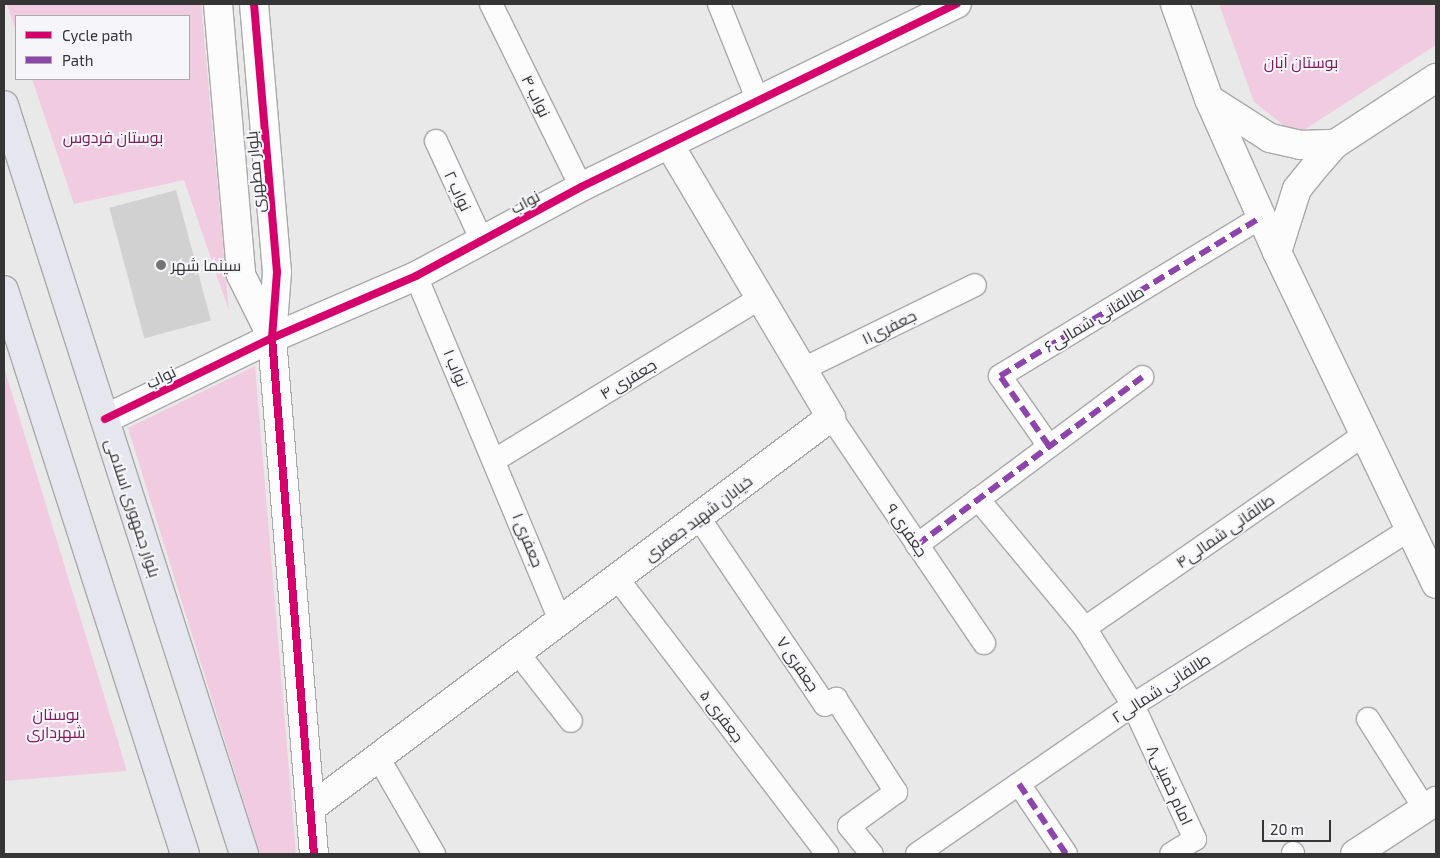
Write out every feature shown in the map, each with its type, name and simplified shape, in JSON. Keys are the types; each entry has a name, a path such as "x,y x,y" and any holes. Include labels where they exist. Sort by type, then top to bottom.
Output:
{"main road":[{"name":"بلوار جمهوری اسلامی","path":"4,105 244,854"},
{"path":"4,290 185,854"}],"street":[{"name":"بلوار مطهری","path":"218,4 241,275 272,338"},
{"name":"بلوار مطهری","path":"254,4 277,272 272,338"},
{"name":"نواب ۴","path":"491,4 581,187"},
{"path":"719,4 758,101"},
{"name":"نواب","path":"104,419 272,338 416,276 581,187 758,101 930,10 957,4"},
{"path":"1176,11 1210,99 1277,252 1436,584"},
{"path":"1277,252 1297,188 1335,144 1436,78"},
{"path":"1210,99 1270,138 1300,145 1335,144"},
{"name":"نواب ۲","path":"436,141 482,241"},
{"path":"669,144 831,417"},
{"name":"طالقانی شمالی۶","path":"1049,446 1000,376 1262,217"},
{"name":"نواب ۱","path":"416,276 495,460"},
{"name":"جعفری۱۱","path":"803,369 974,285"},
{"name":"جعفری ۴","path":"495,460 760,298"},
{"path":"272,338 312,807 314,854"},
{"path":"917,545 1142,377"},
{"name":"خیابان شهید جعفری","path":"312,807 831,417"},
{"name":"جعفری ۹","path":"831,417 984,643"},
{"name":"طالقانی شمالی۴","path":"1085,628 1365,434"},
{"name":"جعفری ۱","path":"495,460 560,621"},
{"path":"978,499 1085,628 1133,705"},
{"name":"جعفری ۷","path":"699,518 825,705 836,699 896,792 849,826 872,854"},
{"name":"طالقانی شمالی۲","path":"916,854 1133,705 1410,529"},
{"name":"جعفری ۵","path":"617,578 827,854"},
{"path":"518,653 571,721"},
{"name":"امام خمینی۸","path":"1133,705 1195,839 1171,854"},
{"path":"1354,854 1430,805 1368,719"},
{"path":"378,757 434,854"},
{"path":"1019,784 1066,854"}],"green space":[{"name":"بوستان فردوس","path":"7,4 201,4 229,311 184,180 74,204 32,80 190,80 190,15 15,15 15,28"},
{"name":"بوستان آبان","path":"1219,4 1436,4 1436,45 1296,135 1254,102"},
{"path":"255,366 296,854 260,854 128,428"},
{"name":"بوستان شهرداری","path":"4,367 127,771 4,781"}],"building":[{"name":"سینما شهر","path":"176,190 211,320 144,338 109,208"}],"marked path":[{"path":"1049,446 1000,376 1262,217"},
{"path":"917,545 1142,377"},
{"path":"1019,784 1066,854"}],"cycle path":[{"path":"254,4 277,272 272,338 314,854"},
{"path":"105,419 272,338 416,276 581,187 957,4"}],"place":[{"name":"سینما شهر","path":"161,265"}]}
